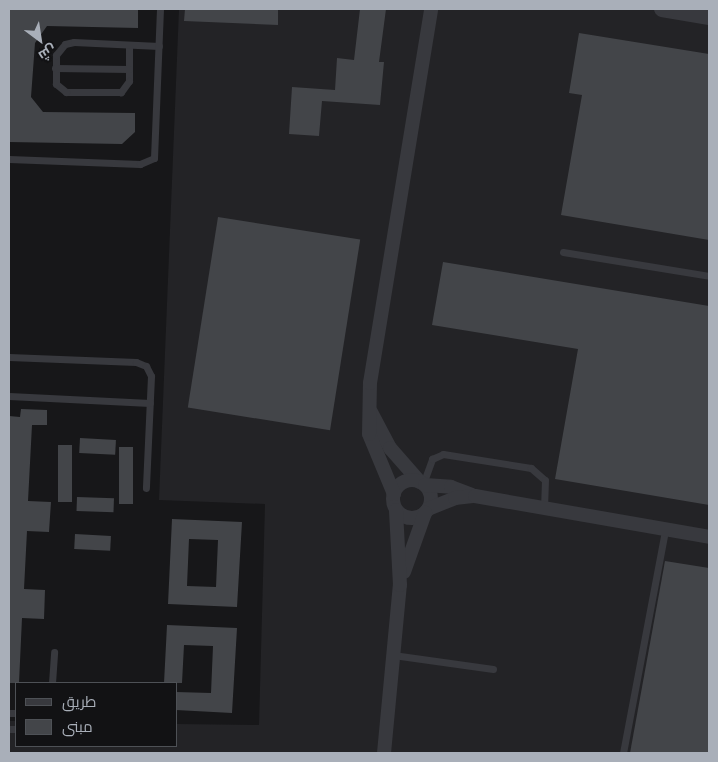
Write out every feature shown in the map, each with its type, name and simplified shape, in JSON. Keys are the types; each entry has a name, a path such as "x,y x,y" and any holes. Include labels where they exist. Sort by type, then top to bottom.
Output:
{"street":[{"path":"384,753 400,585 394,494 372,446 370,409 371,370 431,9"},
{"path":"662,9 709,17"},
{"path":"370,409 390,448 431,497 400,585"},
{"path":"394,494 401,484 451,487 475,496 665,531 709,537"},
{"path":"396,510 406,518 455,498 475,496"}],"lane":[{"path":"9,159 150,162 157,148 160,9"},
{"path":"129,45 128,85 111,94 62,90 56,84 55,68 58,51 69,42 159,46"},
{"path":"55,68 129,69"},
{"path":"563,252 709,276"},
{"path":"9,357 141,363 151,376 146,488"},
{"path":"9,396 150,403"},
{"path":"422,484 432,460 443,454 531,468 545,480 544,508"},
{"path":"623,753 665,531"},
{"path":"52,682 54,652"},
{"path":"393,655 493,669"}],"shaded area":[{"path":"179,9 709,9 709,753 9,753 9,721 15,721 15,747 178,747 178,724 259,725 265,504 159,500"}],"building":[{"path":"9,9 138,9 138,28 47,26 35,43 31,97 43,112 135,113 135,132 122,144 9,142"},
{"path":"185,9 278,9 278,25 184,21"},
{"path":"360,9 386,9 379,62 384,62 380,105 322,101 319,136 289,134 292,87 335,90 337,58 354,60"},
{"path":"579,33 709,54 709,240 561,215 582,95 569,93"},
{"path":"218,217 360,240 330,430 188,408"},
{"path":"443,262 709,306 709,505 555,479 578,349 432,325"},
{"path":"21,409 47,410 47,425 32,425 28,501 51,502 49,532 27,531 24,589 45,590 44,619 22,618 19,682 9,683 9,416 20,417"},
{"path":"80,438 116,440 115,455 79,453"},
{"path":"58,445 72,445 72,502 58,502"},
{"path":"119,447 133,447 133,504 119,504"},
{"path":"77,497 114,498 113,512 77,511"},
{"path":"172,519 242,522 237,607 168,604","holes":["189,539 218,540 216,587 187,586"]},
{"path":"75,534 111,536 110,551 74,549"},
{"path":"665,561 709,568 709,753 630,753"},
{"path":"167,625 237,628 232,713 178,710 178,692 211,693 213,646 184,645 182,683 164,682"}]}
